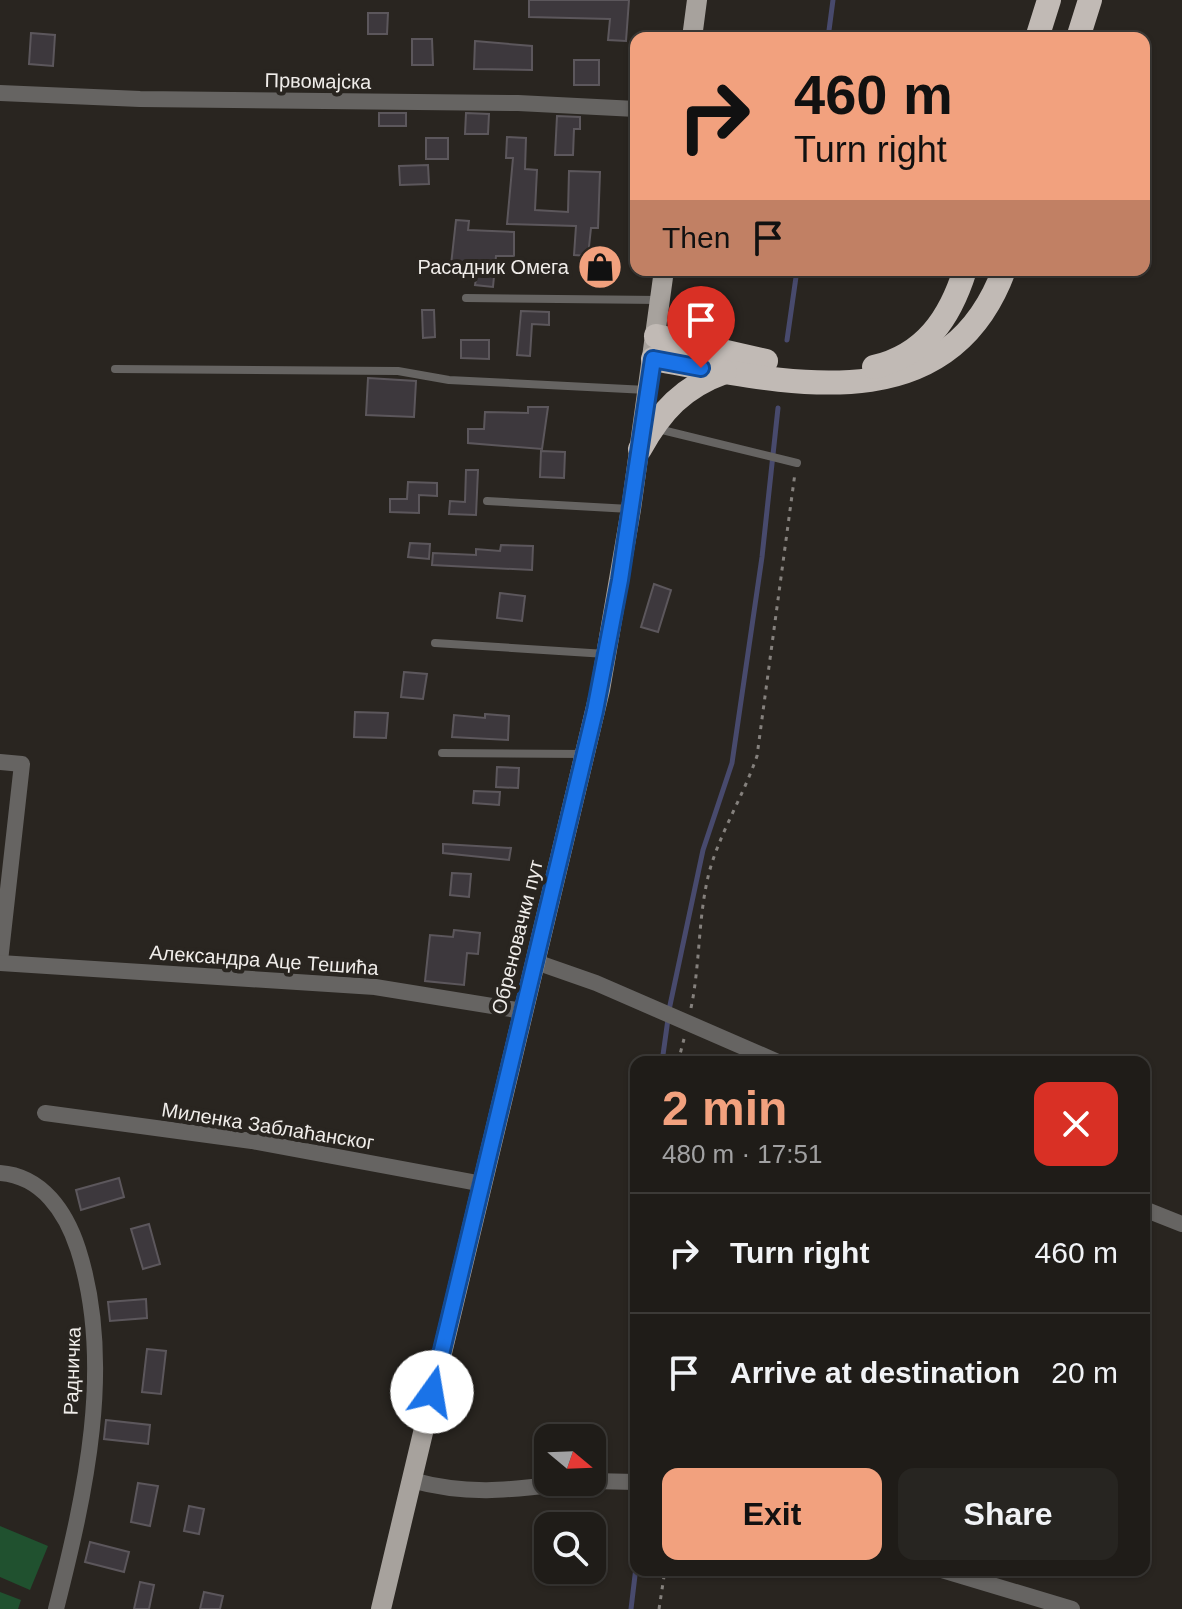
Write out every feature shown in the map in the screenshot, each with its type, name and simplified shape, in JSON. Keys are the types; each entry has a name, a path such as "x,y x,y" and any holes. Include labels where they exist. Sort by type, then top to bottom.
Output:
{"highway":[{"path":"1039,32 1049,0"},
{"path":"1080,32 1090,0"},
{"path":"654,348 793,366 867,369 888,364 928,340 942,324 962,276"},
{"path":"654,348 725,372 851,383 913,371 961,339 989,302 1001,276"},
{"path":"640,449 653,426 672,403 693,385 725,372"}],"main road":[{"path":"693,32 697,0"},
{"name":"Обреновачки пут","path":"381,1609 586,754 631,509 663,276"}],"street":[{"name":"Првомајска","path":"0,93 140,99 518,103 630,109"},
{"path":"0,762 22,764 0,962"},
{"name":"Александра Аце Тешића","path":"0,962 375,987 523,1011"},
{"path":"536,962 655,1008 764,1056"},
{"name":"Миленка Заблаћанског","path":"45,1113 252,1141 483,1184"},
{"name":"Радничка","path":"0,1173 33,1185 66,1215 93,1304 94,1369 88,1446 74,1531 56,1609"},
{"path":"1150,1211 1182,1224"},
{"path":"411,1480 451,1491 480,1493 534,1487"},
{"path":"606,1481 630,1482"},
{"path":"962,1576 1072,1609"}],"lane":[{"path":"466,298 661,300"},
{"path":"115,369 398,371 449,380 648,390"},
{"path":"653,426 666,433 767,453 797,463"},
{"path":"487,501 631,509"},
{"path":"435,643 606,654"},
{"path":"442,753 586,754"}],"path":[{"path":"680,1056 698,975 707,880 717,847 744,793 757,756 787,515 797,463"},
{"path":"659,1609 664,1576"}],"green space":[{"path":"0,1526 48,1546 30,1590 0,1577"},
{"path":"0,1592 21,1600 18,1609 0,1609"}],"building":[{"path":"529,0 629,0 626,41 608,40 610,19 529,17"},
{"path":"368,13 388,13 387,34 368,34"},
{"path":"31,33 55,35 53,66 29,64"},
{"path":"412,39 432,39 433,65 412,65"},
{"path":"475,41 532,46 532,70 474,69"},
{"path":"574,60 599,60 599,85 574,85"},
{"path":"379,113 406,113 406,126 379,126"},
{"path":"466,113 489,114 488,134 465,134"},
{"path":"557,116 580,117 580,129 574,129 573,155 555,155"},
{"path":"507,137 526,138 525,169 537,170 535,210 568,212 569,171 600,172 598,228 591,228 588,256 574,255 576,226 507,224 513,158 506,158"},
{"path":"426,138 448,138 448,159 426,159"},
{"path":"428,165 429,184 400,185 399,166"},
{"path":"456,220 469,221 468,230 514,232 514,256 496,256 493,287 475,285 476,279 450,274"},
{"path":"422,310 434,310 435,337 423,338"},
{"path":"521,311 549,312 549,325 532,324 530,356 517,355"},
{"path":"461,340 489,340 489,359 461,358"},
{"path":"368,378 416,381 414,417 366,415"},
{"path":"528,407 548,407 542,449 468,443 468,429 484,429 485,412 528,413"},
{"path":"541,451 565,452 564,478 540,477"},
{"path":"466,470 478,470 476,515 449,514 450,501 465,502"},
{"path":"408,482 437,483 437,496 419,495 419,513 390,512 390,499 407,499"},
{"path":"410,543 430,544 429,559 408,557"},
{"path":"501,545 533,546 532,570 432,565 433,553 476,555 476,549 500,551"},
{"path":"654,584 671,590 658,632 641,627"},
{"path":"500,593 525,596 522,621 497,618"},
{"path":"404,672 427,674 423,699 401,697"},
{"path":"355,712 388,713 386,738 354,737"},
{"path":"485,714 509,716 508,740 452,737 454,715 485,718"},
{"path":"497,767 519,768 518,788 496,787"},
{"path":"474,791 500,792 499,805 473,803"},
{"path":"443,844 511,848 509,860 443,853"},
{"path":"452,873 471,874 469,897 450,895"},
{"path":"454,930 480,933 478,954 467,953 464,985 425,981 430,935 453,937"},
{"path":"119,1178 124,1197 81,1210 76,1190"},
{"path":"149,1224 160,1264 143,1269 131,1229"},
{"path":"146,1299 147,1318 110,1321 108,1302"},
{"path":"147,1349 166,1351 161,1394 142,1392"},
{"path":"106,1420 150,1425 148,1444 104,1439"},
{"path":"138,1483 158,1486 150,1526 131,1522"},
{"path":"189,1506 204,1509 199,1534 184,1531"},
{"path":"90,1542 129,1552 124,1572 85,1562"},
{"path":"140,1582 154,1585 149,1609 134,1609"},
{"path":"204,1592 223,1596 220,1609 200,1609"}],"waterway":[{"path":"829,32 833,0"},
{"path":"787,340 796,276"},
{"path":"669,1010 703,850 732,763 762,557 778,408"},
{"path":"663,1056 668,1019"},
{"path":"631,1609 635,1576"}],"place":[{"name":"Расадник Омега","path":"600,267"}],"route":[{"path":"432,1392 595,711 620,580 653,359 701,368"}]}
